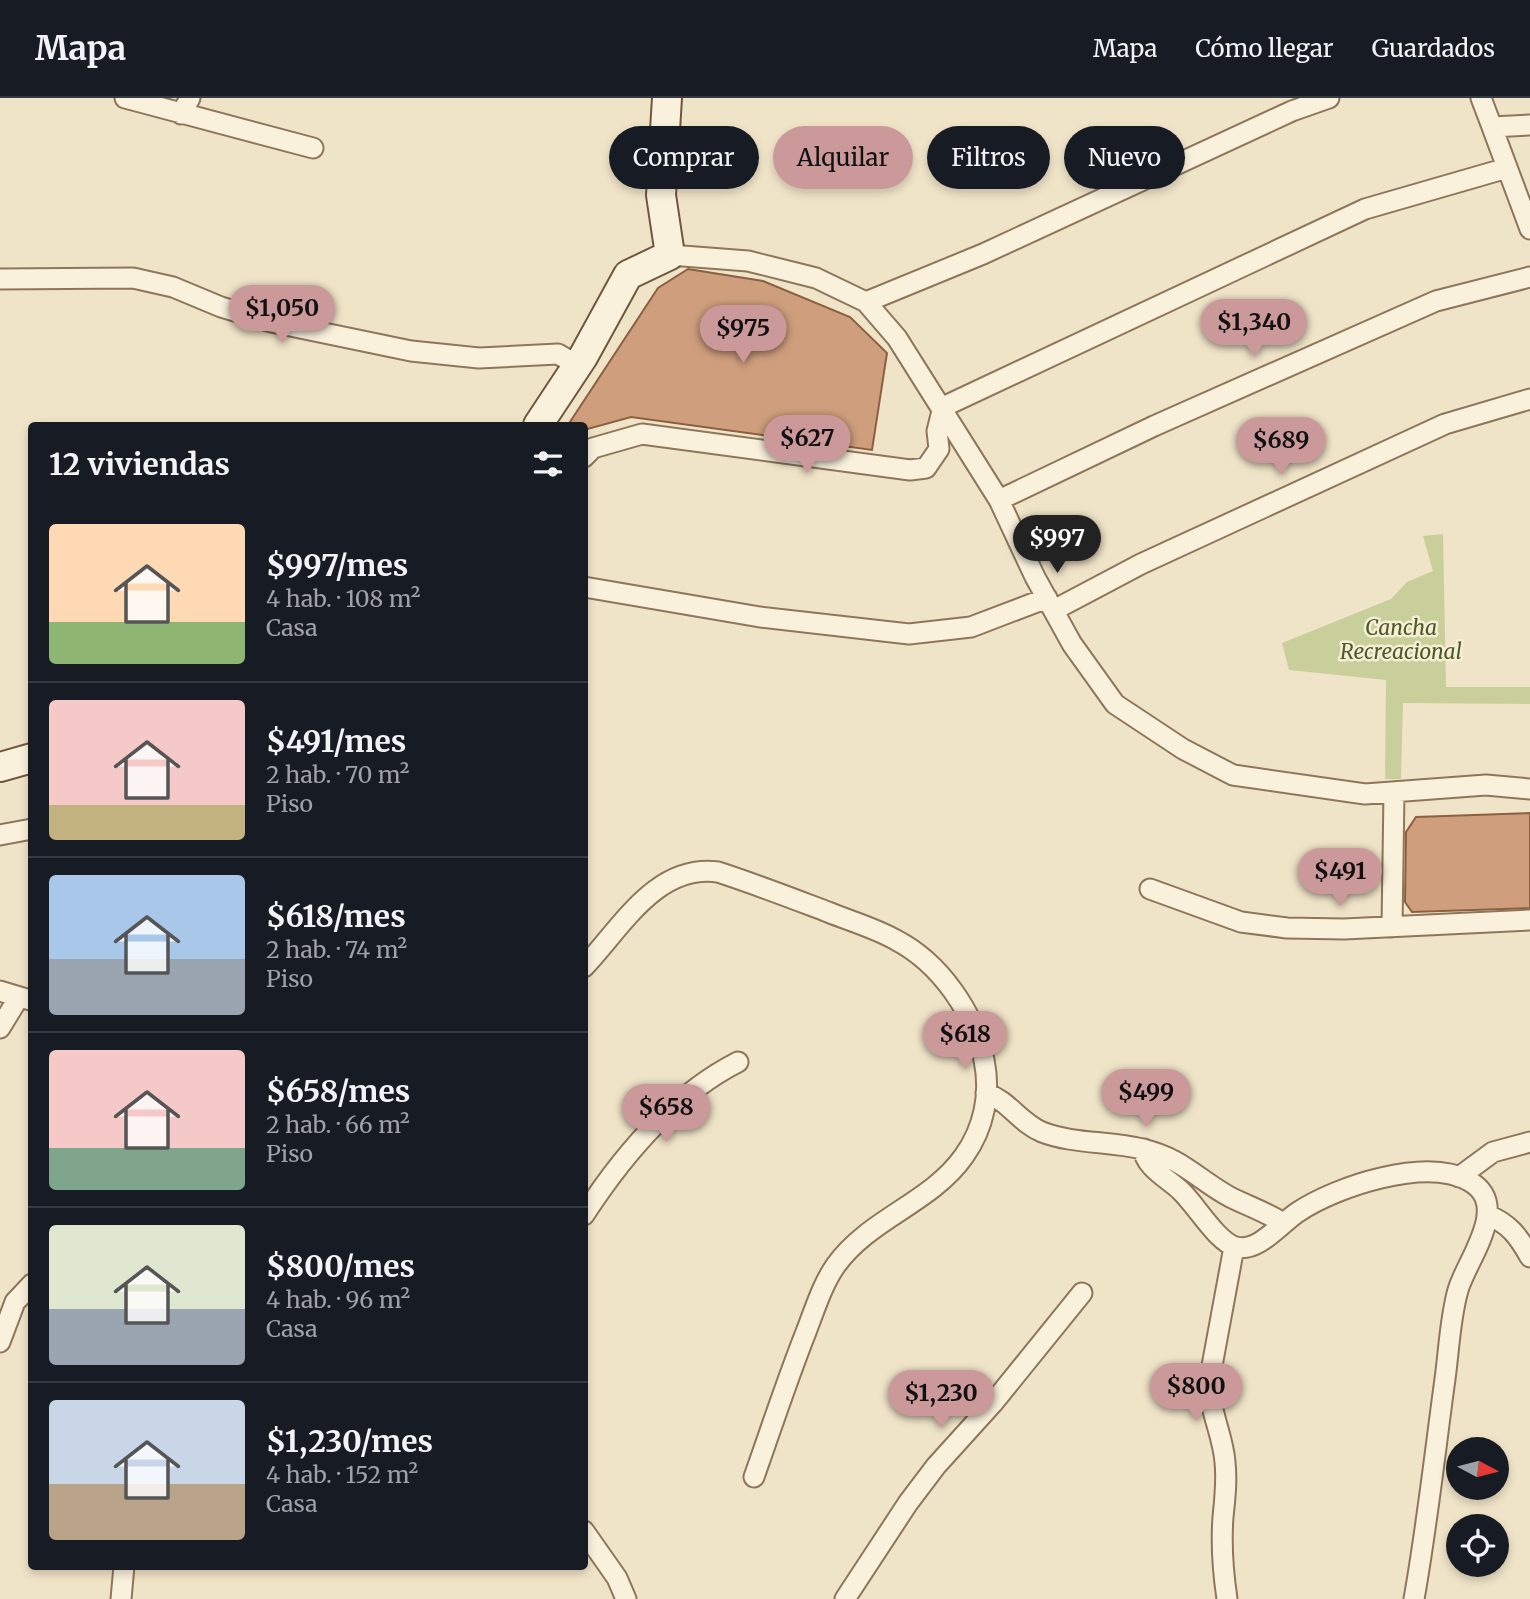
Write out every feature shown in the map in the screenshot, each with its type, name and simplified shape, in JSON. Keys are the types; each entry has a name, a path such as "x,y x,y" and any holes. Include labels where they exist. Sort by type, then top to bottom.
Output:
{"street":[{"path":"125,98 186,106 313,148"},
{"path":"667,98 661,195 670,255"},
{"path":"866,302 983,254 1292,111 1329,98"},
{"path":"1481,98 1530,229"},
{"path":"1492,127 1530,125"},
{"path":"943,407 1365,209 1476,174 1507,168"},
{"path":"540,422 577,365 628,275 670,255 748,261 816,278 866,302 897,338 943,407 999,500 1072,643 1115,704 1183,749 1233,775 1365,794 1486,785 1530,789"},
{"path":"999,500 1154,426 1436,301 1530,277"},
{"path":"0,279 133,278 173,287 221,307 271,322 411,351 479,358 558,354 577,365"},
{"path":"588,588 760,617 909,634 971,627 1050,604 1445,424 1530,399"},
{"path":"588,453 593,448 642,434 910,470 926,468 939,449 937,431 943,407"},
{"path":"0,767 28,759"},
{"path":"1392,927 1394,792"},
{"path":"0,835 28,830"},
{"path":"588,963 653,891 680,875 699,871 718,872 897,940 925,960 957,998 975,1030 985,1067 986,1093 978,1132 972,1145 952,1171 925,1194 865,1235 844,1255 829,1277 797,1353 754,1477"},
{"path":"1150,889 1241,922 1287,928 1392,927 1530,920"},
{"path":"0,991 25,999 0,1028"},
{"path":"588,1209 605,1184 662,1117 712,1075 738,1062"},
{"path":"986,1093 1003,1102 1028,1125 1043,1132 1144,1149 1182,1163 1214,1187 1283,1223"},
{"path":"1459,1177 1493,1152 1530,1142"},
{"path":"1144,1149 1146,1159 1184,1193 1223,1240 1234,1247 1252,1246 1299,1211 1377,1180 1428,1172 1459,1177 1471,1182 1481,1191 1487,1204 1487,1215 1483,1236 1458,1291 1414,1599"},
{"path":"1487,1215 1508,1225 1530,1256"},
{"path":"1227,1599 1222,1536 1225,1462 1222,1435 1210,1396 1209,1382 1234,1247"},
{"path":"0,1342 15,1302 28,1288"},
{"path":"845,1599 908,1503 936,1466 993,1403 1082,1293"},
{"path":"588,1537 617,1578 626,1599"},
{"path":"121,1599 124,1570"}],"green space":[{"name":"Cancha Recreacional","path":"1443,534 1446,687 1530,687 1530,704 1403,703 1401,779 1385,779 1386,680 1289,670 1282,643 1391,599 1407,582 1433,571 1423,536"}],"building":[{"path":"688,269 763,281 850,317 887,353 872,450 631,417 588,429 588,422 570,422 658,288"},
{"path":"1530,813 1530,908 1412,912 1405,902 1406,832 1416,817"}]}
